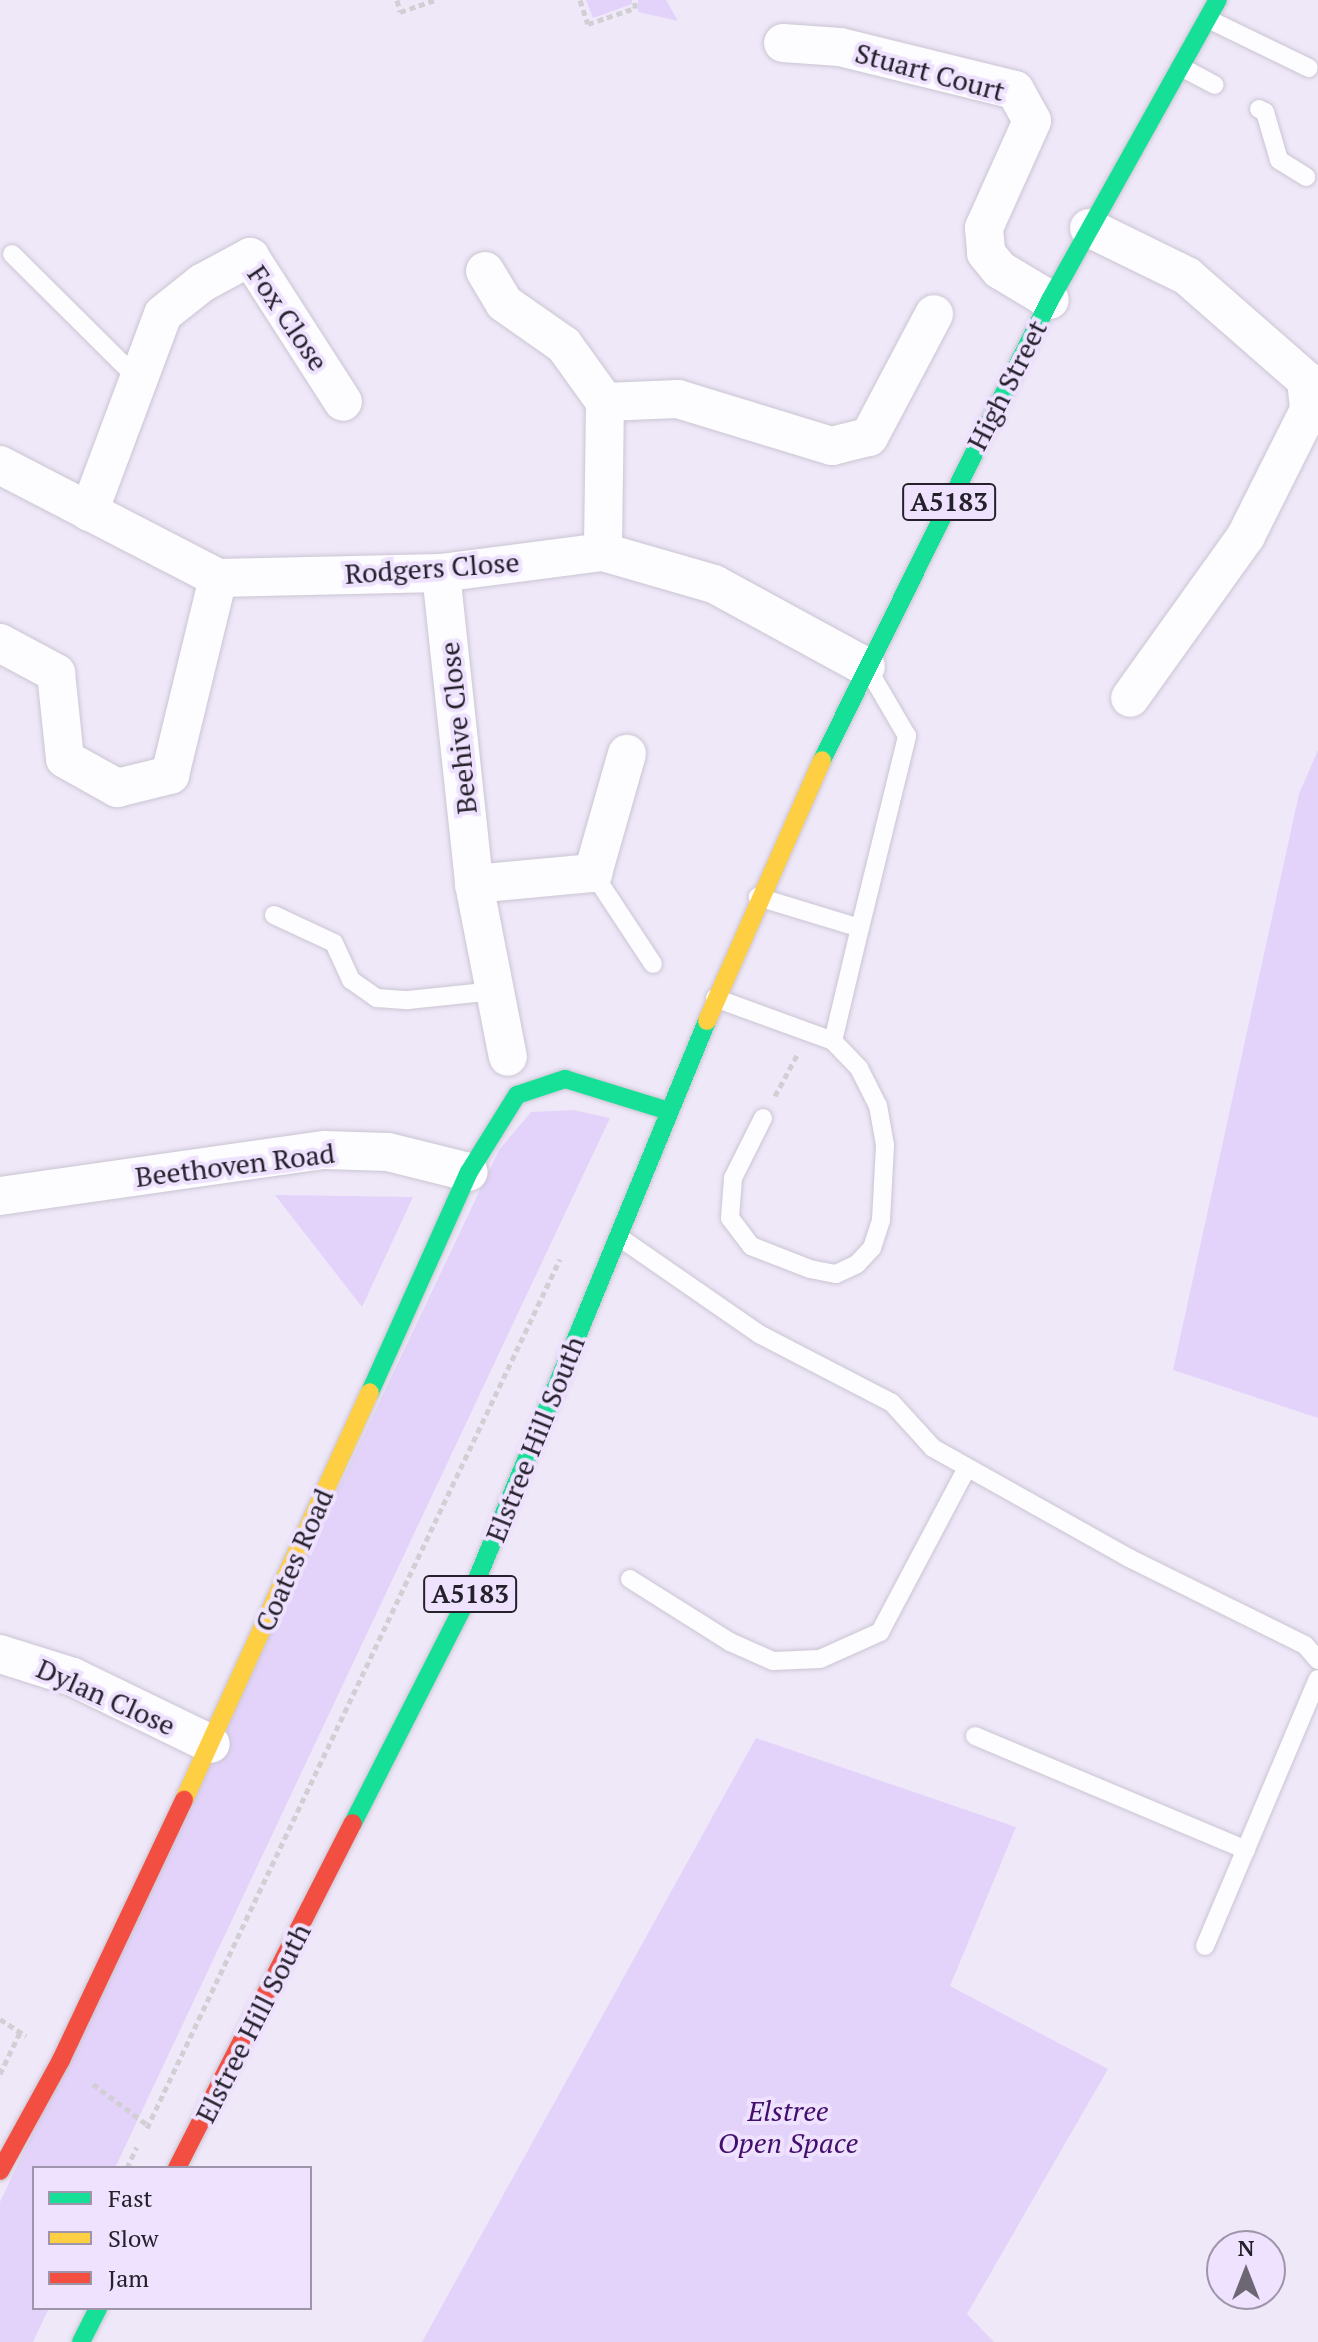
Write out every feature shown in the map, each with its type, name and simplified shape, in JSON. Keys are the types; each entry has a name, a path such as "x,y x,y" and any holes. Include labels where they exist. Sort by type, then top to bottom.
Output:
{"main road":[{"path":"1203,0 1208,19"},
{"name":"High Street","path":"715,998 758,897 866,667 1050,300 1218,0"},
{"name":"Elstree Hill South","path":"178,2166 469,1598 715,998"},
{"name":"Coates Road","path":"0,2171 61,2060 211,1744 469,1172 517,1095 541,1084 565,1079 595,1084 669,1111"},
{"path":"81,2342 97,2310"}],"street":[{"name":"Stuart Court","path":"783,43 840,47 1015,90 1032,121 984,228 986,253 1000,270 1050,300"},
{"path":"1089,228 1187,276 1311,382 1246,536 1130,698"},
{"name":"Fox Close","path":"89,512 163,314 202,283 250,257 343,402"},
{"path":"485,271 504,303 564,345 605,402 603,552"},
{"path":"605,402 678,399 832,446 869,437 934,314"},
{"name":"Rodgers Close","path":"0,465 218,578 441,573 603,552 714,584 866,667"},
{"name":"Beehive Close","path":"441,573 474,884 508,1057"},
{"path":"0,643 56,673 65,759 117,788 170,775 218,578"},
{"path":"474,884 593,873 627,754"},
{"name":"Beethoven Road","path":"0,1196 325,1150 388,1152 469,1172"},
{"name":"Dylan Close","path":"0,1654 73,1677 211,1744"}],"lane":[{"path":"1208,19 1309,68"},
{"path":"1181,67 1215,85"},
{"path":"1259,109 1265,112 1279,160 1306,177"},
{"path":"12,254 137,378"},
{"path":"833,1041 907,736 866,667"},
{"path":"593,873 653,964"},
{"path":"758,897 860,928"},
{"path":"274,915 334,943 351,980 377,998 408,1000 495,991"},
{"path":"715,998 833,1041 859,1068 878,1106 885,1145 881,1220 872,1248 857,1264 836,1274 810,1269 751,1246 730,1218 733,1178 763,1118"},
{"path":"619,1237 759,1334 892,1403 933,1448 1129,1558 1305,1645 1318,1660"},
{"path":"630,1579 730,1642 773,1661 820,1659 880,1632 967,1468"},
{"path":"1205,1946 1318,1679"},
{"path":"975,1736 1246,1850"}],"path":[{"path":"397,0 400,12 434,0"},
{"path":"580,0 588,24 635,8 635,0"},
{"path":"763,1118 809,1032"},
{"path":"128,2166 567,1244"},
{"path":"0,2074 20,2032"}],"green space":[{"path":"586,0 632,0 632,4 593,18"},
{"path":"638,0 666,0 678,21 638,12"},
{"path":"1318,750 1318,1418 1173,1370 1299,794"},
{"path":"573,1110 610,1118 116,2166 32,2166 32,2310 48,2310 33,2342 0,2342 0,2202 499,1150 531,1112"},
{"path":"275,1195 413,1197 362,1307"},
{"name":"Elstree Open Space","path":"756,1738 1016,1827 950,1986 1108,2069 967,2314 994,2342 422,2342"}],"traffic: fast":[{"path":"822,760 1050,300 1218,0"},
{"path":"353,1823 475,1584 707,1021"},
{"path":"370,1392 469,1172 517,1095 565,1079 669,1111"},
{"path":"81,2342 97,2310"}],"traffic: slow":[{"path":"707,1021 822,760"},
{"path":"184,1800 370,1392"}],"traffic: jam":[{"path":"0,2171 61,2060 184,1800"},
{"path":"178,2166 353,1823"}]}
